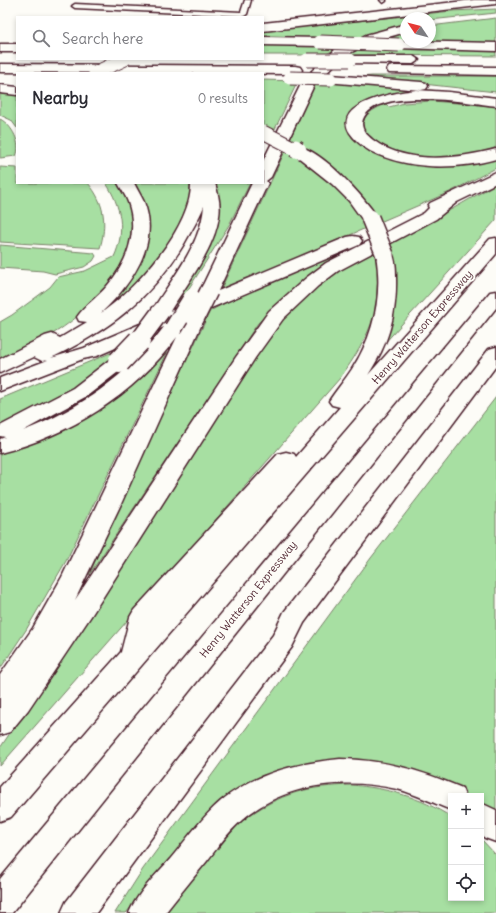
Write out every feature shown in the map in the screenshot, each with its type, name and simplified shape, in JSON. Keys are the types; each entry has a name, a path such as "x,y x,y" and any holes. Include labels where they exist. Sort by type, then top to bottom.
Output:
{"highway":[{"path":"264,27 496,1"},
{"path":"323,20 496,7"},
{"path":"264,175 309,81 341,52 370,38 400,30"},
{"path":"264,41 496,47"},
{"path":"0,48 16,48"},
{"path":"0,58 16,58"},
{"path":"97,72 124,60"},
{"path":"264,60 496,60"},
{"path":"0,68 195,72"},
{"path":"264,73 334,75 496,71"},
{"path":"0,72 16,73"},
{"path":"264,77 293,74"},
{"path":"334,75 496,94"},
{"path":"0,84 16,85"},
{"path":"0,89 16,91"},
{"path":"496,102 432,95 394,98 379,101 363,110 355,120 354,127 358,134 369,144 385,152 408,158 455,162 477,159 496,154"},
{"path":"133,655 143,617 353,385 380,335 388,286 388,273 385,255 370,218 353,195 340,181 298,150 264,133"},
{"path":"0,385 76,355 90,352 450,200 496,177"},
{"path":"0,367 49,342 84,319 120,283 134,258 142,225 136,202 127,184"},
{"path":"0,374 63,345 107,317 131,299 150,280 163,263 190,219 196,206 199,184"},
{"path":"0,434 43,413 80,392 119,362 143,336 161,311 205,240 210,227 212,203 207,184"},
{"path":"0,696 55,613 88,550 199,303 200,286 222,264 260,184"},
{"path":"0,724 18,702 82,609 246,357 276,315 312,282 332,267 354,254 430,216 450,200"},
{"name":"Henry Watterson Expressway","path":"0,808 496,242"},
{"name":"Henry Watterson Expressway","path":"0,903 496,296"},
{"path":"0,446 65,421 95,404 122,385 148,361 173,329 199,303"},
{"path":"0,394 81,359 90,352"},
{"path":"77,913 283,640 293,619 496,353"},
{"path":"283,640 306,624 468,409 496,377"},
{"path":"145,913 219,822 234,809 272,786 317,773 342,771 366,772 392,775 415,781 448,796"},
{"path":"484,819 496,829"}],"street":[{"path":"76,6 244,14 248,0"}],"green space":[{"path":"496,9 496,13 436,19 436,13"},
{"path":"400,17 400,26 379,31 353,41 264,39 264,31"},
{"path":"496,18 496,44 436,43 436,25"},
{"path":"400,33 400,42 374,41"},
{"path":"264,43 344,45 324,55 264,55"},
{"path":"363,45 400,46 400,48 496,49 496,56 345,55"},
{"path":"372,76 496,76 496,92 359,77"},
{"path":"264,80 298,81 273,133 264,128"},
{"path":"316,81 391,86 496,97 496,101 412,93 353,111 346,124 352,138 371,151 438,166 470,165 496,159 496,168 452,191 380,222 371,208 351,185 316,158 289,141"},
{"path":"0,94 16,95 16,127 11,120 0,115"},
{"path":"431,101 496,106 496,147 485,152 461,157 423,157 400,153 389,149 378,144 364,132 362,125 365,118 372,111 386,104 389,107 404,103"},
{"path":"0,119 12,130 15,135 16,156 0,158"},
{"path":"286,149 332,183 350,203 366,228 220,291"},
{"path":"0,167 16,168 16,184 89,184 98,198 104,222 100,248 0,242"},
{"path":"107,184 118,184 128,205 132,226 129,247 121,266 109,285 77,317 59,330 0,362 0,322 50,287 58,277 85,271 114,257 118,247 121,228 118,210"},
{"path":"133,184 192,184 190,197 185,212 169,241 150,269 130,291 91,321 136,268"},
{"path":"212,184 250,184 229,225 179,304 172,306 206,250"},
{"path":"496,184 496,220 382,346 389,241 454,208"},
{"path":"0,245 94,253 96,256 93,261 84,267 55,274 43,271 0,268"},
{"path":"349,249 350,250 316,271 296,286 258,323 89,575 128,486 210,311 236,297"},
{"path":"374,249 378,268 379,285 374,317 360,347 340,378 0,766 0,748 41,687 272,327 318,283"},
{"path":"120,349 74,388 0,427 0,399"},
{"path":"167,350 168,351 66,561 26,630 0,669 0,452 148,369"},
{"path":"496,397 496,834 484,822 484,793 448,794 315,764 156,878 126,913 115,913 143,869 371,558"},
{"path":"351,785 377,788 415,799 448,815 448,901 484,901 484,842 496,855 496,913 159,913 218,842 252,813 272,802 294,793 322,787"}]}
